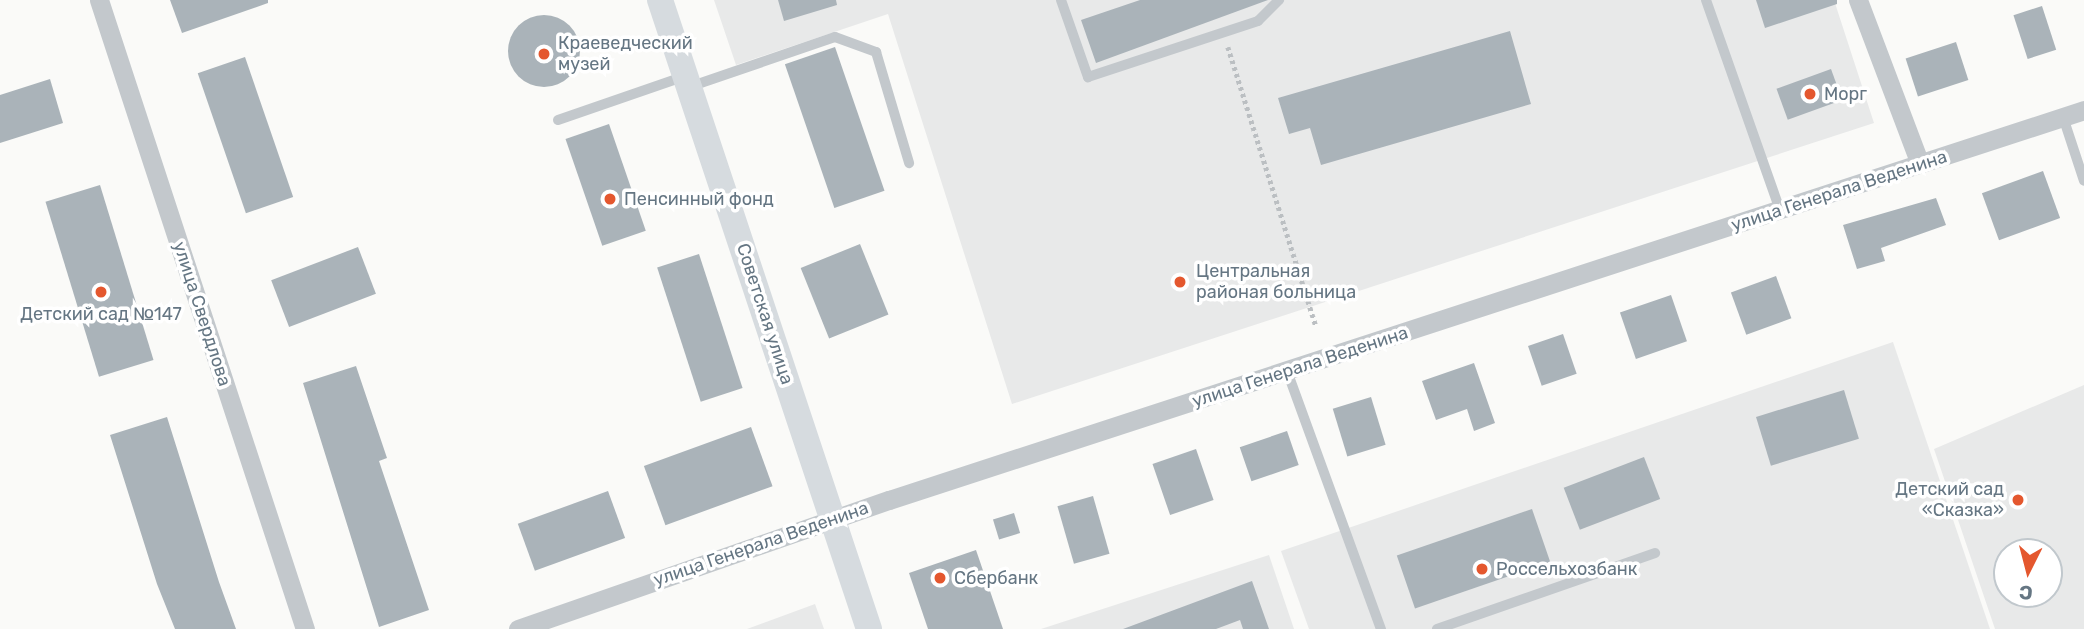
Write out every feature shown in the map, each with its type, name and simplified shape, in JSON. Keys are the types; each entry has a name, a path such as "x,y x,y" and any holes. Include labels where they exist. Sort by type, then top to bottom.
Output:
{"street":[{"name":"улица Свердлова","path":"99,0 305,629"},
{"name":"Советская улица","path":"660,0 869,629"},
{"path":"1858,0 1920,164"},
{"name":"улица Генерала Веденина","path":"518,629 833,519 2084,110"}],"lane":[{"path":"1060,0 1088,77 1258,21 1279,0"},
{"path":"1706,0 1780,210"},
{"path":"558,120 835,37 876,52 909,163"},
{"path":"2063,117 2084,181"},
{"path":"1287,371 1381,629"},
{"path":"1437,629 1655,553"}],"path":[{"path":"1223,33 1316,326"}],"shaded area":[{"name":"Центральная районая больница","path":"714,0 1834,0 1874,123 1012,404 888,14 736,65"},
{"path":"1893,342 1990,629 1309,629 1281,551"},
{"name":"Детский сад «Сказка»","path":"2084,385 2084,629 1995,629 1934,449"},
{"path":"1269,555 1294,629 1041,629"},
{"path":"815,604 824,629 747,629"}],"building":[{"path":"170,0 268,0 268,3 182,33"},
{"path":"778,0 836,0 837,5 784,21"},
{"path":"1140,0 1268,0 1096,63 1081,20"},
{"path":"1756,0 1837,0 1837,4 1765,28"},
{"path":"2042,6 2056,50 2028,59 2013,15"},
{"name":"Краеведческий музей","path":"544,15 564,21 574,31 580,51 574,71 564,81 544,87 524,81 514,71 508,51 514,31 524,21"},
{"path":"1510,31 1531,104 1321,165 1310,128 1289,134 1278,98"},
{"path":"1956,42 1968,80 1918,96 1906,58"},
{"path":"835,47 884,191 834,208 785,64"},
{"path":"245,57 293,197 246,213 198,73"},
{"name":"Морг","path":"1831,69 1842,100 1788,120 1776,89"},
{"path":"50,79 63,123 0,143 0,95"},
{"name":"Пенсинный фонд","path":"609,124 646,231 602,246 566,139"},
{"path":"2043,171 2060,218 1999,240 1982,193"},
{"name":"Детский сад №147","path":"100,185 154,360 99,377 45,202"},
{"path":"1936,198 1946,225 1881,248 1885,261 1857,269 1843,225"},
{"path":"860,244 888,314 829,338 801,268"},
{"path":"358,247 376,294 289,327 271,280"},
{"path":"699,254 743,388 701,402 657,268"},
{"path":"1776,276 1791,318 1746,335 1731,292"},
{"path":"1671,295 1687,341 1636,359 1620,313"},
{"path":"1563,334 1577,374 1542,386 1528,346"},
{"path":"1474,363 1495,423 1474,431 1467,409 1436,420 1422,381"},
{"path":"356,366 387,458 379,461 429,610 379,627 303,383"},
{"path":"1844,390 1859,439 1771,466 1756,417"},
{"path":"1371,397 1386,445 1347,457 1333,409"},
{"path":"167,417 236,629 175,629 157,584 110,435"},
{"path":"751,427 773,486 665,525 644,466"},
{"path":"1287,431 1299,465 1251,481 1240,447"},
{"path":"1196,449 1214,500 1170,515 1153,464"},
{"path":"1644,457 1660,499 1580,530 1564,488"},
{"path":"608,491 625,538 535,571 518,524"},
{"path":"1093,496 1110,554 1074,564 1057,506"},
{"path":"1532,509 1550,562 1415,609 1397,556"},
{"path":"1014,513 1020,533 999,540 993,519"},
{"path":"976,550 1003,629 928,629 909,573"},
{"path":"1252,581 1269,629 1243,629 1240,620 1216,629 1123,629"}],"place":[{"name":"Краеведческий музей","path":"544,54"},
{"name":"Морг","path":"1810,94"},
{"name":"Пенсинный фонд","path":"610,199"},
{"name":"Центральная районая больница","path":"1180,282"},
{"name":"Детский сад №147","path":"101,292"},
{"name":"Детский сад «Сказка»","path":"2018,500"},
{"name":"Россельхозбанк","path":"1482,569"},
{"name":"Сбербанк","path":"940,578"}]}
